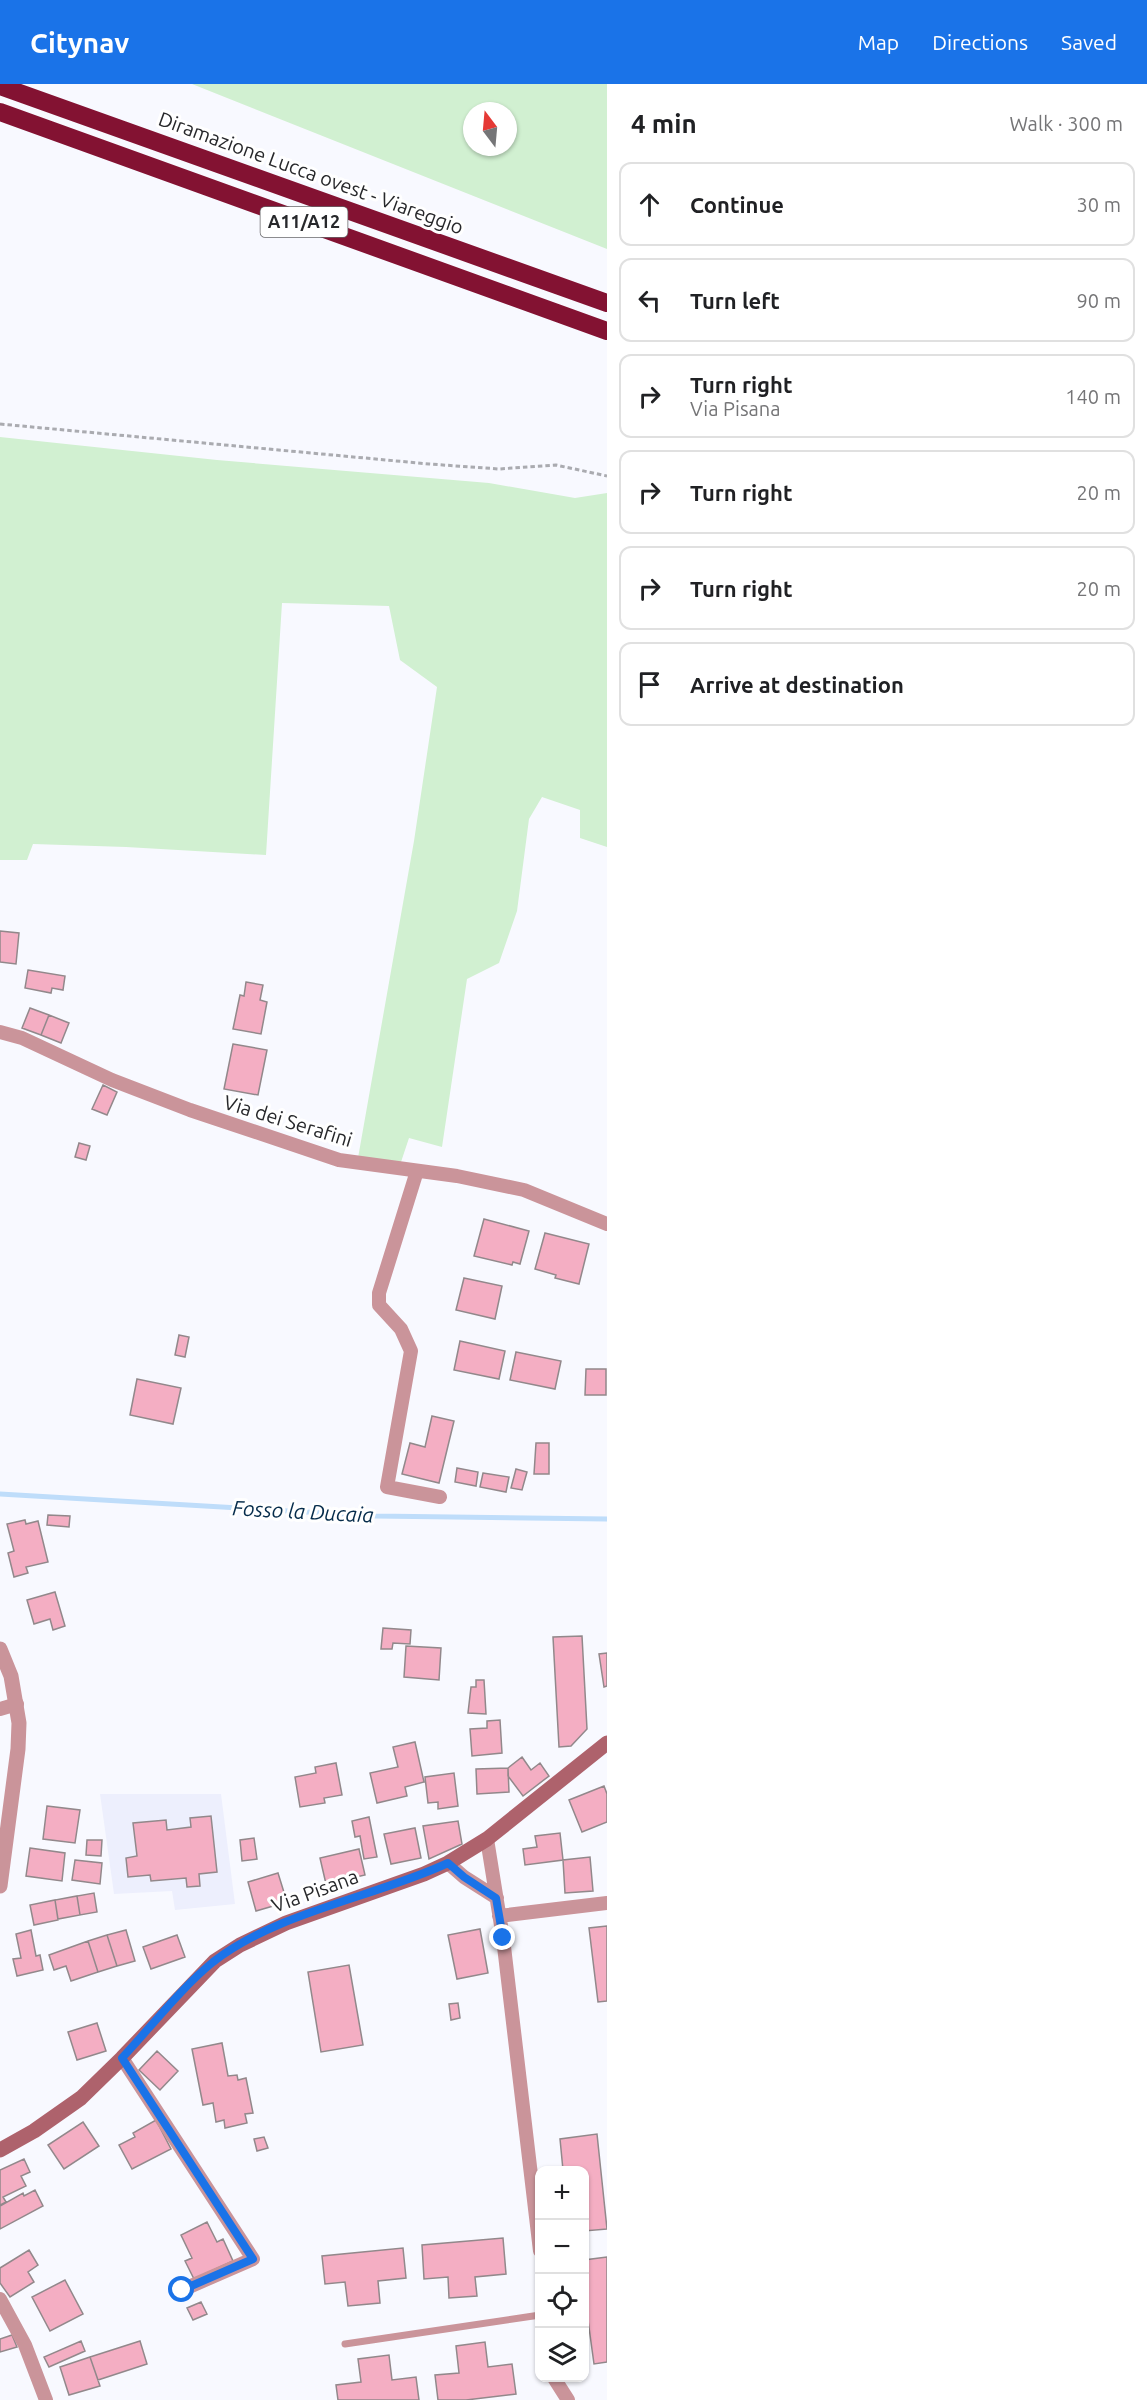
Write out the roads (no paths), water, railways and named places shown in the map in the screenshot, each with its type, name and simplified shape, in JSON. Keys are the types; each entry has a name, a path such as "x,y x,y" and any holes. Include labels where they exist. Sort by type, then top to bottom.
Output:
{"highway":[{"name":"Diramazione Lucca ovest - Viareggio","path":"0,86 607,303"},
{"name":"A11/A12","path":"0,112 607,332"}],"main road":[{"name":"Via Pisana","path":"0,2150 34,2131 81,2098 203,1972 240,1945 286,1923 424,1874 448,1863 487,1839 607,1743"}],"street":[{"name":"Via dei Serafini","path":"0,1032 22,1038 112,1080 200,1114 339,1160 456,1176 524,1190 607,1224"},
{"path":"417,1171 379,1293 380,1305 401,1329 411,1351 387,1487 440,1497"},
{"path":"0,1649 11,1676 19,1723 18,1749 5,1813 0,1886"},
{"path":"0,1709 17,1704"},
{"path":"487,1839 499,1916 536,2220"},
{"path":"448,1863 464,1877 496,1898"},
{"path":"499,1916 607,1903"},
{"path":"122,2058 253,2259 182,2290"},
{"path":"0,2300 25,2345 46,2400"},
{"path":"557,2382 568,2400"}],"lane":[{"path":"345,2344 535,2316"}],"waterway":[{"name":"Fosso la Ducaia","path":"0,1494 375,1516 607,1519"}]}
